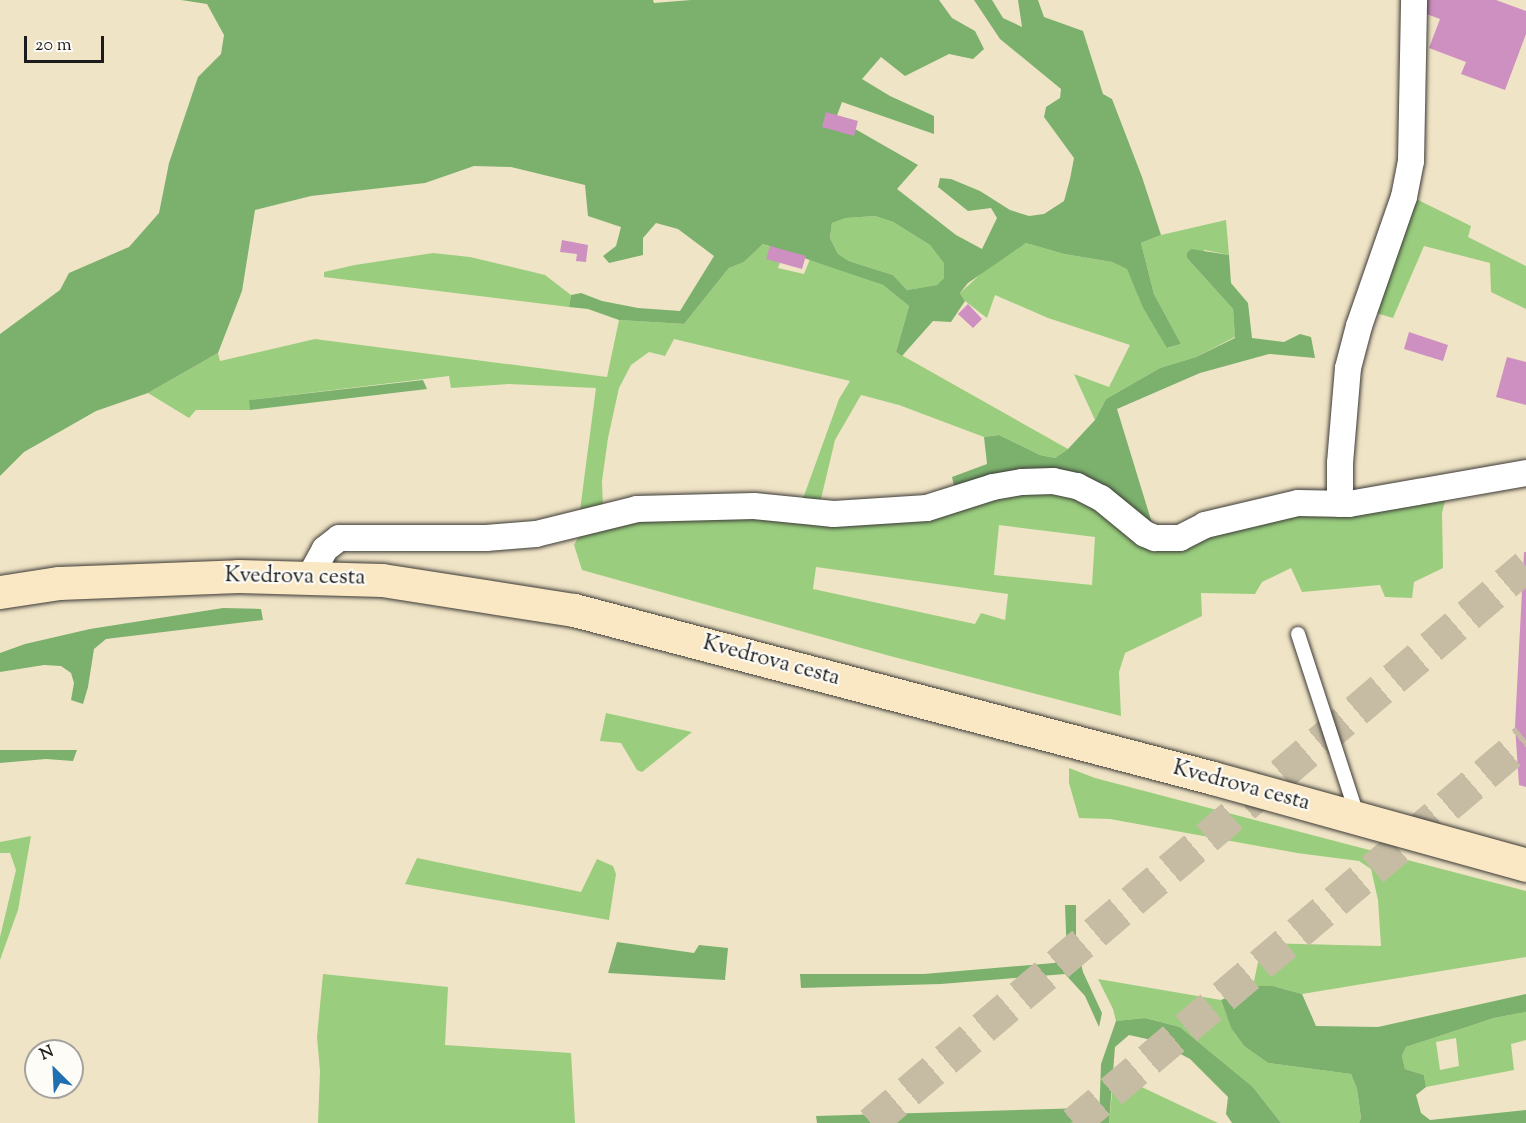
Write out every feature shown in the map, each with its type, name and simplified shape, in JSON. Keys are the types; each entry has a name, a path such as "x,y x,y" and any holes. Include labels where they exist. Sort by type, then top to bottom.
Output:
{"street":[{"path":"1340,504 1340,462 1348,368 1359,326 1404,197 1411,161 1414,0"},
{"path":"309,578 325,549 339,538 486,538 536,534 637,509 754,506 834,514 927,508 993,487 1022,482 1053,481 1077,486 1101,498 1145,534 1155,538 1180,538 1205,525 1247,513 1298,503 1340,504 1526,473"},
{"name":"Kvedrova cesta","path":"0,592 58,583 238,576 382,580 573,610 1190,772 1526,865"}],"lane":[{"path":"1298,634 1359,820"}],"green space":[{"path":"181,0 653,0 654,3 691,0 939,0 952,18 975,31 984,49 973,59 949,54 905,76 881,57 862,79 890,96 934,116 934,134 842,102 836,118 918,165 897,189 956,235 982,249 997,218 991,208 968,211 938,187 940,178 951,179 980,191 1010,210 1029,216 1044,214 1064,201 1070,179 1074,158 1044,117 1046,107 1060,98 1061,89 1000,39 974,0 992,0 1003,18 1022,27 1018,0 1038,0 1044,17 1083,31 1103,94 1112,99 1161,235 1141,243 1154,294 1181,344 1167,348 1143,308 1127,269 1112,262 1064,254 1026,243 968,283 960,293 965,301 951,322 933,321 902,356 896,352 909,306 883,285 763,244 744,262 729,268 684,324 619,320 588,309 569,307 571,295 581,293 602,301 638,308 680,311 714,256 678,229 656,223 643,238 643,255 609,263 603,256 616,246 621,227 588,216 585,185 511,167 474,166 425,183 311,196 255,210 242,291 218,353 148,393 96,411 24,452 0,476 0,334 60,290 69,273 129,247 159,213 169,163 198,77 221,54 224,35 207,4","holes":["875,216 893,222 930,245 944,263 944,278 937,285 907,290 893,275 849,261 838,254 830,238 832,223 846,218"]},
{"path":"1412,197 1471,226 1468,237 1526,266 1526,309 1491,292 1490,263 1424,246 1393,318 1373,312"},
{"path":"875,216 893,222 930,245 945,263 944,278 938,285 907,290 893,275 849,261 838,254 830,238 832,223 846,218"},
{"path":"1226,220 1229,255 1205,250 1187,258 1233,309 1235,337 1196,357 1160,368 1106,399 1095,420 1074,374 1109,387 1130,345 1048,318 995,295 987,318 965,301 960,293 986,269 1026,243 1064,254 1112,262 1128,269 1143,308 1168,348 1181,344 1154,294 1141,243 1161,235"},
{"path":"763,244 784,252 778,268 804,274 810,259 883,285 909,306 896,352 1068,449 1055,458 1040,455 999,435 984,437 899,405 861,395 835,440 820,503 801,504 839,399 850,381 674,339 665,356 649,352 631,365 619,388 608,438 602,481 603,509 579,518 596,388 509,384 451,388 449,376 250,400 250,410 196,410 189,418 148,393 218,353 220,361 315,339 607,377 619,320 684,324 729,268 744,262"},
{"path":"1191,249 1229,255 1231,283 1248,303 1252,338 1284,342 1300,334 1311,337 1315,358 1269,354 1200,373 1117,409 1155,533 1085,480 955,490 952,477 987,464 984,437 999,435 1040,455 1055,458 1068,449 1095,420 1106,399 1160,368 1196,357 1235,338 1233,309 1187,258 1187,253"},
{"path":"433,253 470,257 545,275 571,295 569,307 324,277 324,272 355,265"},
{"path":"423,380 427,389 250,410 249,400"},
{"path":"1004,490 1085,496 1140,538 1447,494 1442,513 1443,568 1414,582 1412,598 1385,597 1380,585 1302,592 1291,568 1262,582 1255,594 1201,593 1202,616 1125,653 1119,672 1121,716 890,656 582,570 574,545 582,531 621,519","holes":["999,525 1095,537 1092,585 994,575","816,567 1008,594 1005,620 981,613 975,624 813,589"]},
{"path":"223,608 261,609 263,620 106,639 94,649 83,704 71,700 74,683 71,673 61,666 44,665 0,672 0,653 25,644 90,629"},
{"path":"606,713 692,732 642,772 637,770 621,743 600,741"},
{"path":"0,750 77,750 73,761 46,759 0,763"},
{"path":"1069,768 1095,778 1526,891 1526,957 1302,994 1273,986 1253,986 1262,943 1381,946 1378,900 1371,869 1359,861 1297,853 1110,819 1079,818 1069,783"},
{"path":"31,836 18,910 0,960 0,937 16,870 10,853 0,853 0,842"},
{"path":"417,858 581,892 597,859 613,866 616,874 609,920 405,884"},
{"path":"1065,905 1076,905 1076,943 1083,972 1102,1013 1099,1027 1085,996 1065,974 941,984 801,988 800,974 924,974 1054,963 1067,958"},
{"path":"617,942 694,953 699,945 728,948 725,980 608,973"},
{"path":"323,974 448,987 445,1045 571,1053 575,1123 318,1123 320,1071 317,1037"},
{"path":"1098,979 1221,1000 1231,1028 1244,1046 1268,1063 1351,1074 1357,1089 1361,1118 1359,1123 1281,1123 1253,1087 1180,1027 1145,1018 1116,1021 1113,1009"},
{"path":"1253,986 1273,986 1302,994 1316,1026 1378,1027 1526,994 1526,1012 1494,1018 1406,1047 1402,1056 1405,1069 1424,1075 1426,1087 1416,1095 1421,1113 1430,1120 1526,1110 1526,1123 1359,1123 1361,1118 1357,1089 1351,1074 1268,1063 1244,1046 1231,1028 1221,1000"},
{"path":"1526,1012 1526,1040 1511,1044 1514,1070 1426,1087 1424,1075 1405,1069 1402,1056 1406,1047 1494,1018","holes":["1456,1038 1459,1066 1440,1070 1436,1042"]},
{"path":"1145,1018 1180,1027 1253,1087 1281,1123 1232,1123 1226,1114 1228,1097 1190,1059 1156,1041 1129,1035 1115,1047 1109,1123 1099,1123 1101,1064 1116,1021"},
{"path":"1114,1074 1218,1123 1109,1123"},
{"path":"1086,1108 1088,1121 1069,1123 817,1123 816,1116"}],"building":[{"path":"1426,0 1496,0 1526,11 1526,34 1505,90 1461,74 1466,62 1429,48 1440,19 1421,12"},
{"path":"826,112 858,121 854,136 822,127"},
{"path":"562,240 588,245 586,262 576,261 577,254 560,252"},
{"path":"770,246 806,256 802,269 766,259"},
{"path":"968,304 982,319 973,328 958,314"},
{"path":"1409,332 1448,345 1443,361 1404,349"},
{"path":"1507,357 1526,362 1526,405 1496,397"},
{"path":"1524,552 1526,552 1526,787 1519,785 1515,726"}],"tunnel":[{"path":"871,1123 1526,566"},
{"path":"1074,1123 1526,739"}]}
